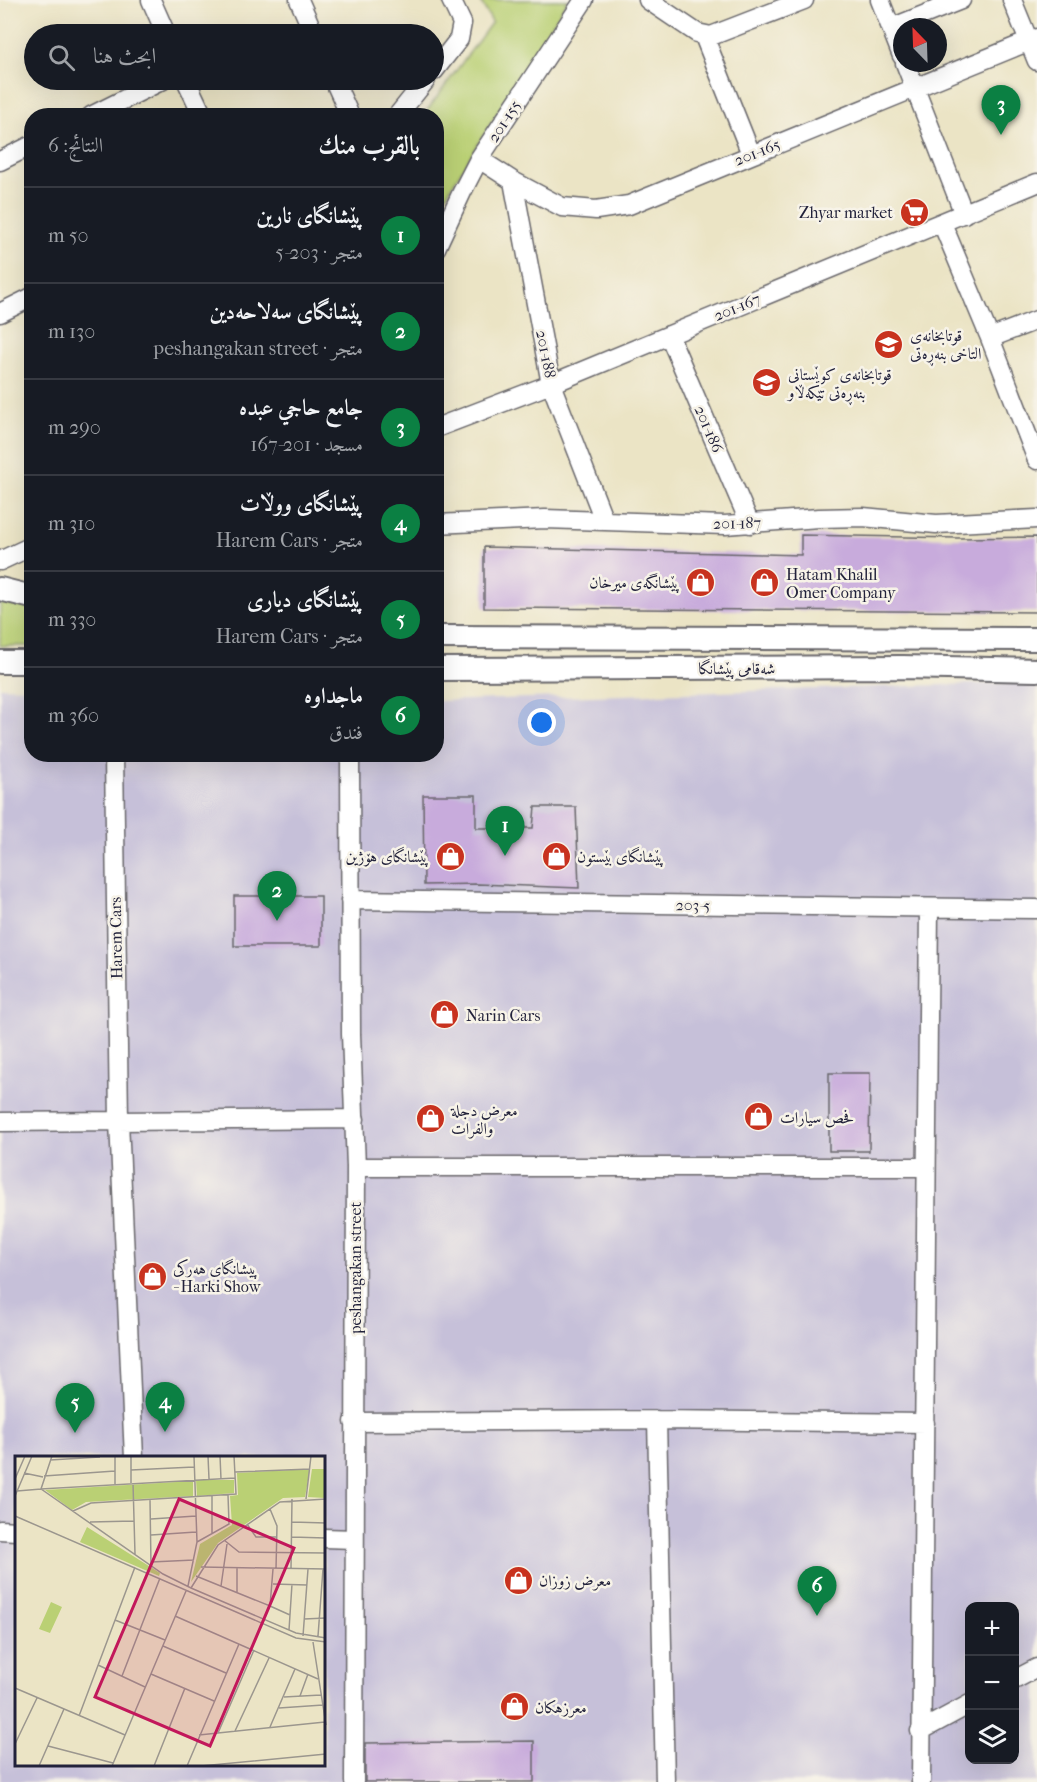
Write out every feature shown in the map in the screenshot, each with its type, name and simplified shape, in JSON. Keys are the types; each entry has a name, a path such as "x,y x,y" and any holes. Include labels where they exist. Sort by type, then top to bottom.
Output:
{"main road":[{"path":"1,588 24,595"},
{"name":"شەقامی پێشانگا","path":"444,637 1037,639"},
{"path":"902,638 903,667"},
{"path":"0,662 24,662"},
{"name":"شەقامی پێشانگا","path":"444,669 903,667 1037,670"}],"street":[{"path":"151,0 162,24"},
{"path":"299,0 310,24"},
{"path":"444,58 459,39 462,23 451,0"},
{"name":"201-155","path":"444,231 479,159 584,0"},
{"path":"648,0 704,36 751,154"},
{"path":"704,36 718,35 804,0"},
{"path":"880,0 893,33"},
{"path":"891,28 961,0"},
{"path":"1012,0 1033,39 1037,60"},
{"name":"201-165","path":"479,159 513,181 562,207 596,210 629,205 1033,39"},
{"path":"908,72 964,214"},
{"path":"107,108 143,90"},
{"path":"191,90 199,108"},
{"path":"338,90 346,108"},
{"path":"404,108 418,90"},
{"path":"0,161 24,150"},
{"name":"201-188","path":"513,181 551,384 604,520"},
{"name":"201-167","path":"444,425 551,384 1037,183"},
{"path":"942,223 1037,460"},
{"path":"0,313 24,301"},
{"path":"990,339 1037,320"},
{"name":"201-186","path":"669,334 750,524"},
{"name":"201-187","path":"444,524 516,519 725,525 819,518 863,518 936,524 1037,519"},
{"path":"0,561 24,550"},
{"name":"Harem Cars","path":"114,762 119,1121 134,1456"},
{"name":"peshangakan street","path":"350,762 351,1034 356,1167 354,1782"},
{"name":"203-5","path":"350,900 1037,909"},
{"path":"921,1782 929,908"},
{"path":"0,1122 355,1119"},
{"path":"356,1167 925,1167"},
{"path":"354,1422 657,1420 925,1424"},
{"path":"657,1420 665,1782"},
{"path":"0,1530 15,1531"},
{"path":"326,1538 354,1539"},
{"path":"1019,1677 1037,1668"},
{"path":"920,1731 965,1706"}],"shaded area":[{"path":"1037,682 1037,1782 0,1782 0,687 24,688 24,762 444,762 444,701"}],"green space":[{"path":"480,0 568,0 444,199 444,108 429,108 492,22"},
{"path":"0,603 24,607 24,646 0,646"}],"building":[{"path":"801,535 1037,537 1037,612 484,608 484,547 801,555"},
{"path":"423,795 476,795 476,828 533,828 535,807 576,807 579,888 478,884 424,885"},
{"path":"234,896 321,896 321,946 234,946"},
{"path":"829,1073 870,1073 869,1151 829,1151"},
{"path":"534,1741 534,1782 365,1782 365,1743"}],"place":[{"name":"جامع حاجي عبده","path":"1001,135"},
{"name":"Zhyar market","path":"914,212"},
{"name":"قوتابخانەی التاخی بنەڕەتی","path":"889,344"},
{"name":"قوتابخانەی کوێستانی بنەڕەتی تێکەڵاو","path":"767,383"},
{"name":"پێشانگەی میرخان","path":"701,582"},
{"name":"Hatam Khalil Omer Company","path":"765,583"},
{"name":"پێشانگای هۆژین","path":"450,856"},
{"name":"پێشانگای نارین","path":"505,856"},
{"name":"پێشانگای بێستون","path":"556,856"},
{"name":"پێشانگای سەلاحەدین","path":"277,921"},
{"name":"Narin Cars","path":"445,1015"},
{"name":"فحص سيارات","path":"759,1117"},
{"name":"معرض دجلة والفرات","path":"430,1119"},
{"name":"پیشانگای هەرکی - Harki Show","path":"152,1277"},
{"name":"پێشانگای ووڵات","path":"165,1432"},
{"name":"پێشانگای دیاری","path":"75,1433"},
{"name":"معرض زوزان","path":"518,1580"},
{"name":"ماجداوە","path":"817,1616"},
{"name":"معرزهكان","path":"514,1707"}]}
